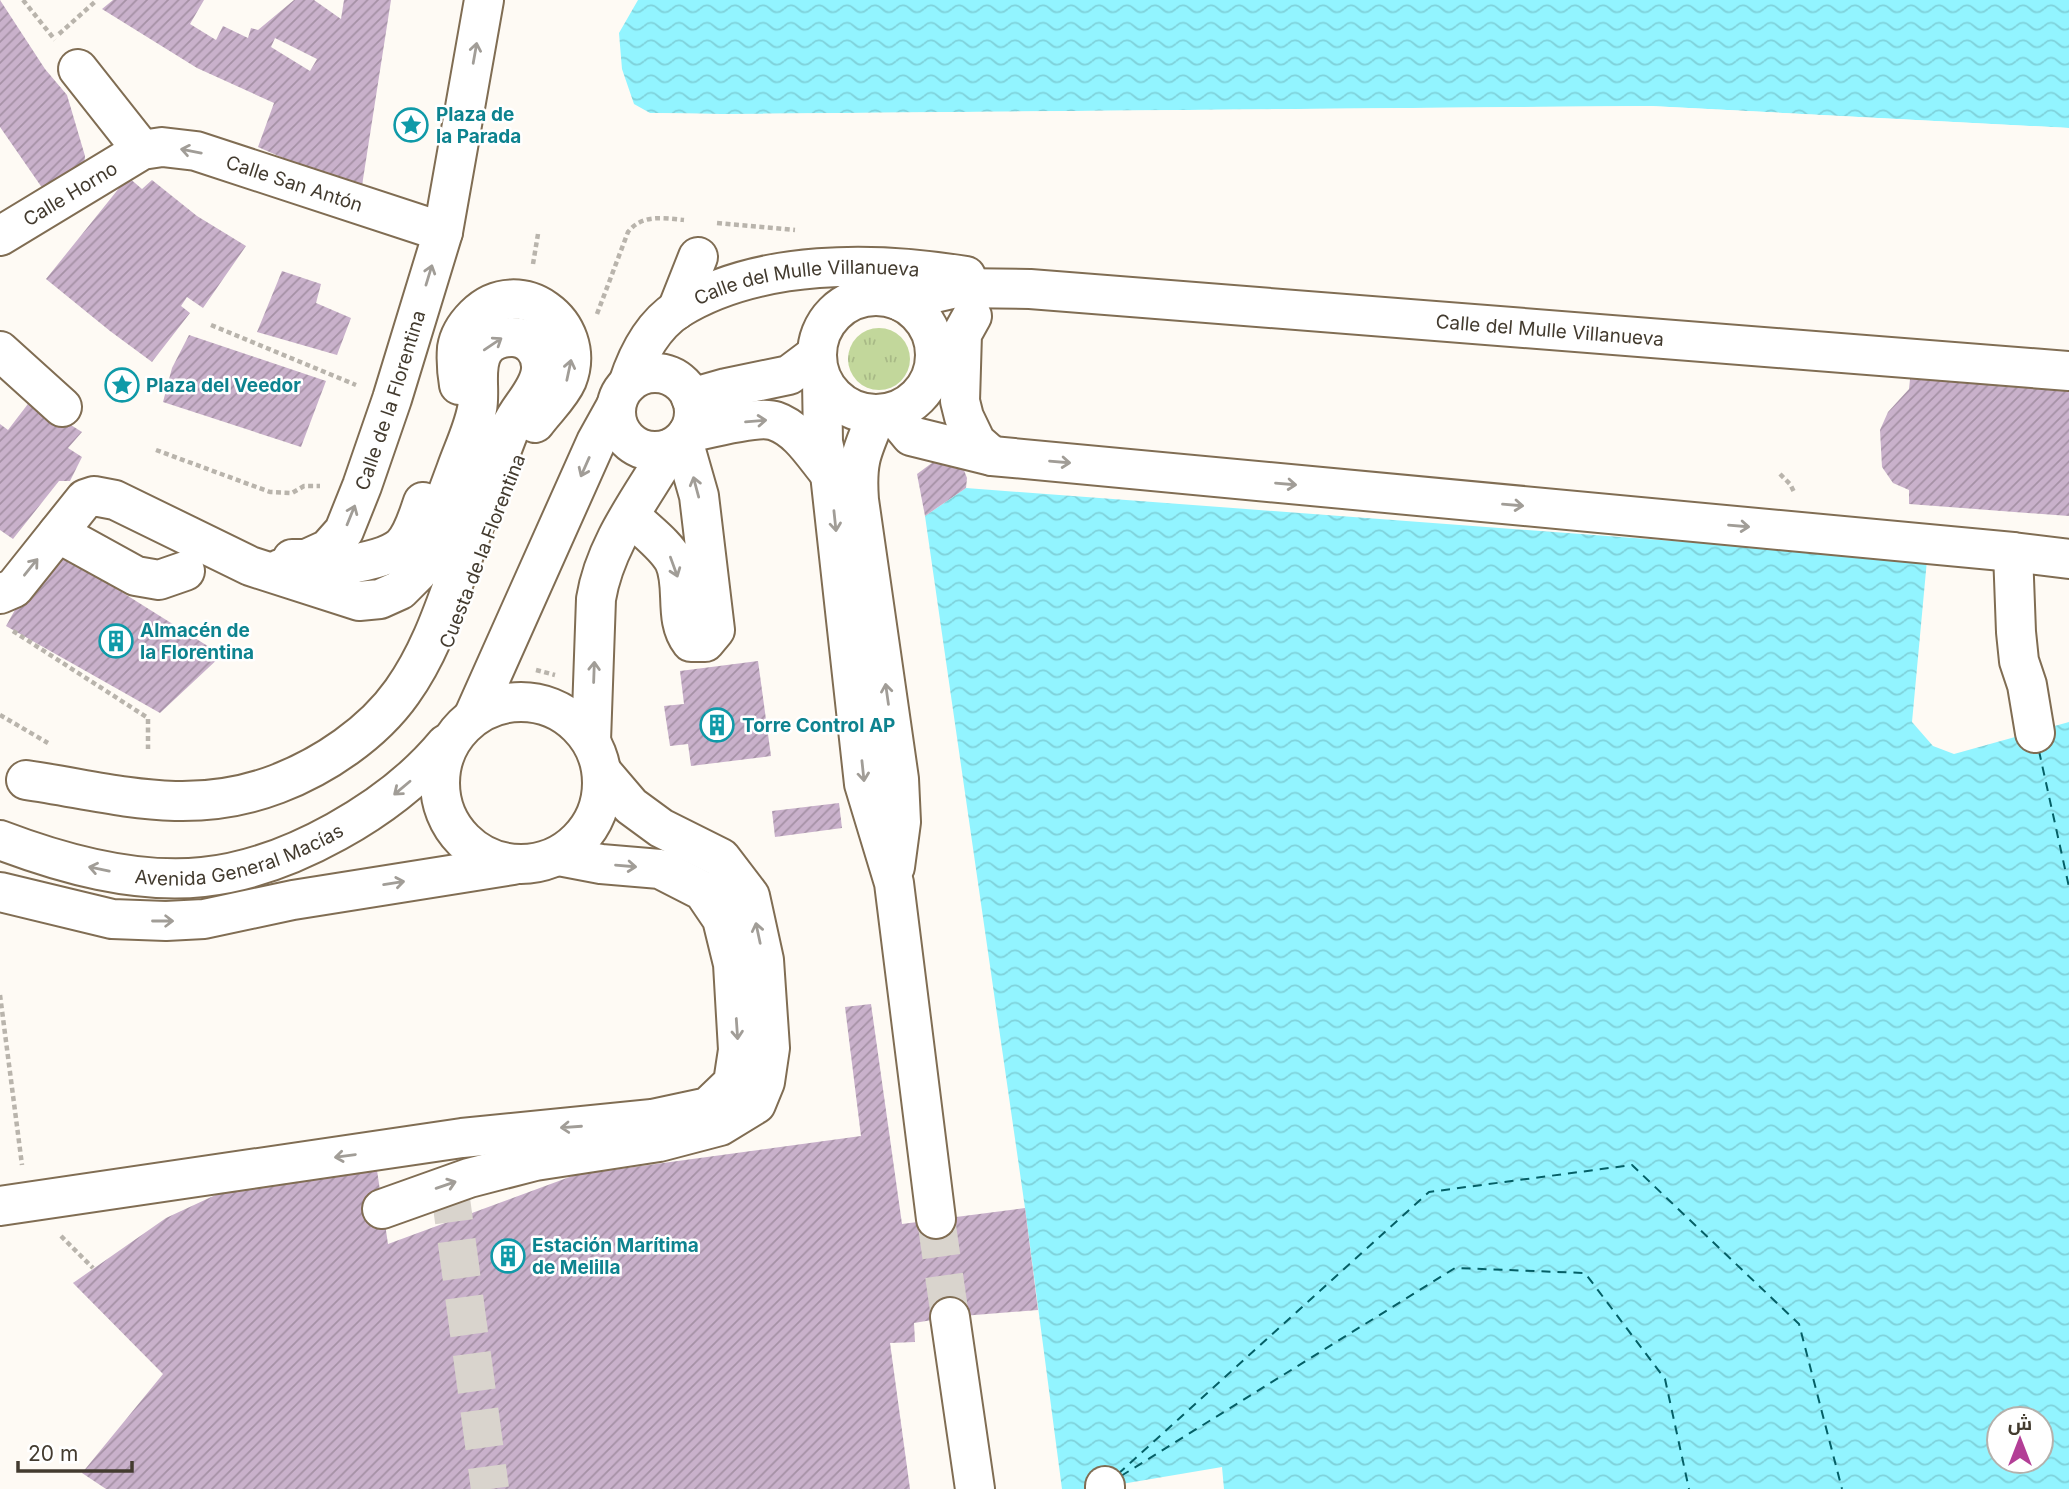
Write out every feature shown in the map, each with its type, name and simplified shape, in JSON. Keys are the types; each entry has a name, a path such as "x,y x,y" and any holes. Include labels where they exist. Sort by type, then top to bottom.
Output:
{"street":[{"name":"Calle de la Florentina","path":"106,496 119,486 136,486 260,554 283,560 306,559 328,548 344,531 392,399 443,232 484,0"},
{"path":"78,69 142,150"},
{"name":"Calle San Antón","path":"142,150 162,147 196,151 443,232"},
{"name":"Calle Horno","path":"0,236 142,150"},
{"path":"677,310 698,257"},
{"name":"Calle del Mulle Villanueva","path":"663,412 641,350 677,310 750,277 801,270 902,269 953,274 1030,289"},
{"name":"Calle del Mulle Villanueva","path":"900,301 956,288 1030,289 2069,371"},
{"name":"Calle del Mulle Villanueva","path":"933,365 972,316 989,304 1030,289"},
{"name":"Calle del Mulle Villanueva","path":"663,412 665,353 678,334 710,317 776,294 809,293 826,298 841,308"},
{"path":"936,1219 894,883 864,784 830,474 823,442 819,367 823,328 841,308 863,297 876,296 900,301 920,315 933,335 935,405 982,453"},
{"name":"Cuesta de la Florentina","path":"13,771 77,808 116,817 157,821 198,820 238,813 277,801 314,784 379,741 408,713 431,679 450,643 521,447 567,381 571,360 569,340 560,322 544,308 526,301 503,300 482,309 466,325 457,345 459,386 454,421 413,529 386,568"},
{"path":"972,316 962,334 960,401 964,417 982,453"},
{"path":"0,351 62,407"},
{"path":"819,367 829,392 850,409 884,414 914,402 933,365"},
{"path":"663,412 726,387 819,367"},
{"path":"663,412 728,424 773,420 791,430 804,442 830,474"},
{"path":"0,892 112,919 204,919 326,894 536,863 559,856 585,834 600,805 593,680 596,598 599,580 612,547 631,516 663,412"},
{"path":"631,516 666,549 674,562 683,632 691,642 705,642 715,630 699,496 663,412"},
{"name":"Avenida General Macías","path":"0,840 74,864 116,873 204,877 283,856 366,814 398,792 425,768 462,727 500,656 596,442 663,412"},
{"path":"884,414 911,436 982,453 2069,559"},
{"path":"884,414 860,455 857,472 899,779 901,822 894,883"},
{"path":"0,594 14,588 85,499 94,496 106,496 250,566 359,601 380,598 386,568 307,569 250,566"},
{"path":"58,533 136,576 159,580 186,571"},
{"path":"2013,552 2016,632 2035,733"},
{"path":"382,1209 459,1181 535,1161 659,1142 720,1126 756,1104 765,1082 770,1048 764,960 750,896 721,858 661,828 631,806 569,716 538,702 505,702 462,727 438,779 446,820 474,851 513,865"},
{"path":"0,1206 462,1139 652,1119 708,1107 733,1083 738,1050 733,964 722,919 703,891 660,869 601,864 559,856"},
{"path":"950,1317 975,1489"}],"path":[{"path":"23,0 78,69"},
{"path":"53,38 97,0"},
{"path":"211,326 392,399"},
{"path":"156,450 270,492 292,493 304,486 362,486"},
{"path":"11,630 148,718 148,749"},
{"path":"500,656 545,673 593,680"},
{"path":"0,995 22,1163"}],"green space":[{"path":"873,328 885,328 901,337 908,347 908,371 901,381 885,390 873,390 862,385 853,376 848,365 848,353 853,342 862,333"}],"water":[{"path":"638,0 2069,0 2069,128 1650,106 650,113 634,104 622,69 619,33"},
{"path":"966,488 1927,560 1912,722 1933,746 1954,754 2069,722 2069,1489 1224,1489 1222,1467 1092,1489 1062,1489 1025,1208 925,516"}],"pier":[{"path":"1650,106 2069,128 2069,131 1649,109 650,117 650,113"}],"building":[{"path":"0,0 45,69 67,95 85,156 84,168 45,192 0,127"},
{"path":"113,0 204,0 190,24 216,40 223,26 248,38 251,28 258,30 294,0 314,0 341,19 344,0 391,0 361,192 258,147 274,103 197,68 102,9","holes":["275,38 317,59 310,71 271,47"]},
{"path":"128,177 142,189 152,180 197,216 246,246 203,308 187,297 181,306 190,313 152,362 46,279"},
{"path":"282,271 321,284 316,303 351,318 337,355 257,332"},
{"path":"189,335 326,381 301,447 163,402 172,368"},
{"path":"1911,370 2069,383 2069,516 1909,504 1909,490 1893,483 1882,467 1880,430 1888,412 1909,389"},
{"path":"31,400 82,432 68,448 82,457 70,481 59,481 13,539 0,530 0,424 8,430"},
{"path":"936,460 962,465 967,478 966,488 925,516 917,474"},
{"name":"Almacén de la Florentina","path":"50,547 222,655 160,713 6,626"},
{"name":"Torre Control AP","path":"758,661 771,756 691,766 688,744 670,746 664,706 684,704 680,671"},
{"path":"839,803 842,828 775,837 772,811"},
{"name":"Estación Marítima de Melilla","path":"871,1004 902,1224 1025,1208 1038,1310 950,1317 914,1323 915,1342 890,1343 910,1489 106,1489 82,1473 163,1374 73,1283 166,1218 222,1192 375,1157 388,1244 575,1175 861,1136 845,1007"}],"ferry route":[{"path":"2039,751 2069,887"},
{"path":"1118,1474 1429,1192 1632,1165 1799,1324 1842,1489"},
{"path":"1121,1476 1455,1268 1585,1273 1665,1379 1689,1489"}],"tunnel":[{"path":"449,1184 490,1489"},
{"path":"936,1219 950,1317"}],"place":[{"name":"Plaza de la Parada","path":"411,125"},
{"name":"Plaza del Veedor","path":"122,385"},
{"name":"Almacén de la Florentina","path":"116,641"},
{"name":"Torre Control AP","path":"717,725"},
{"name":"Estación Marítima de Melilla","path":"508,1256"}]}
